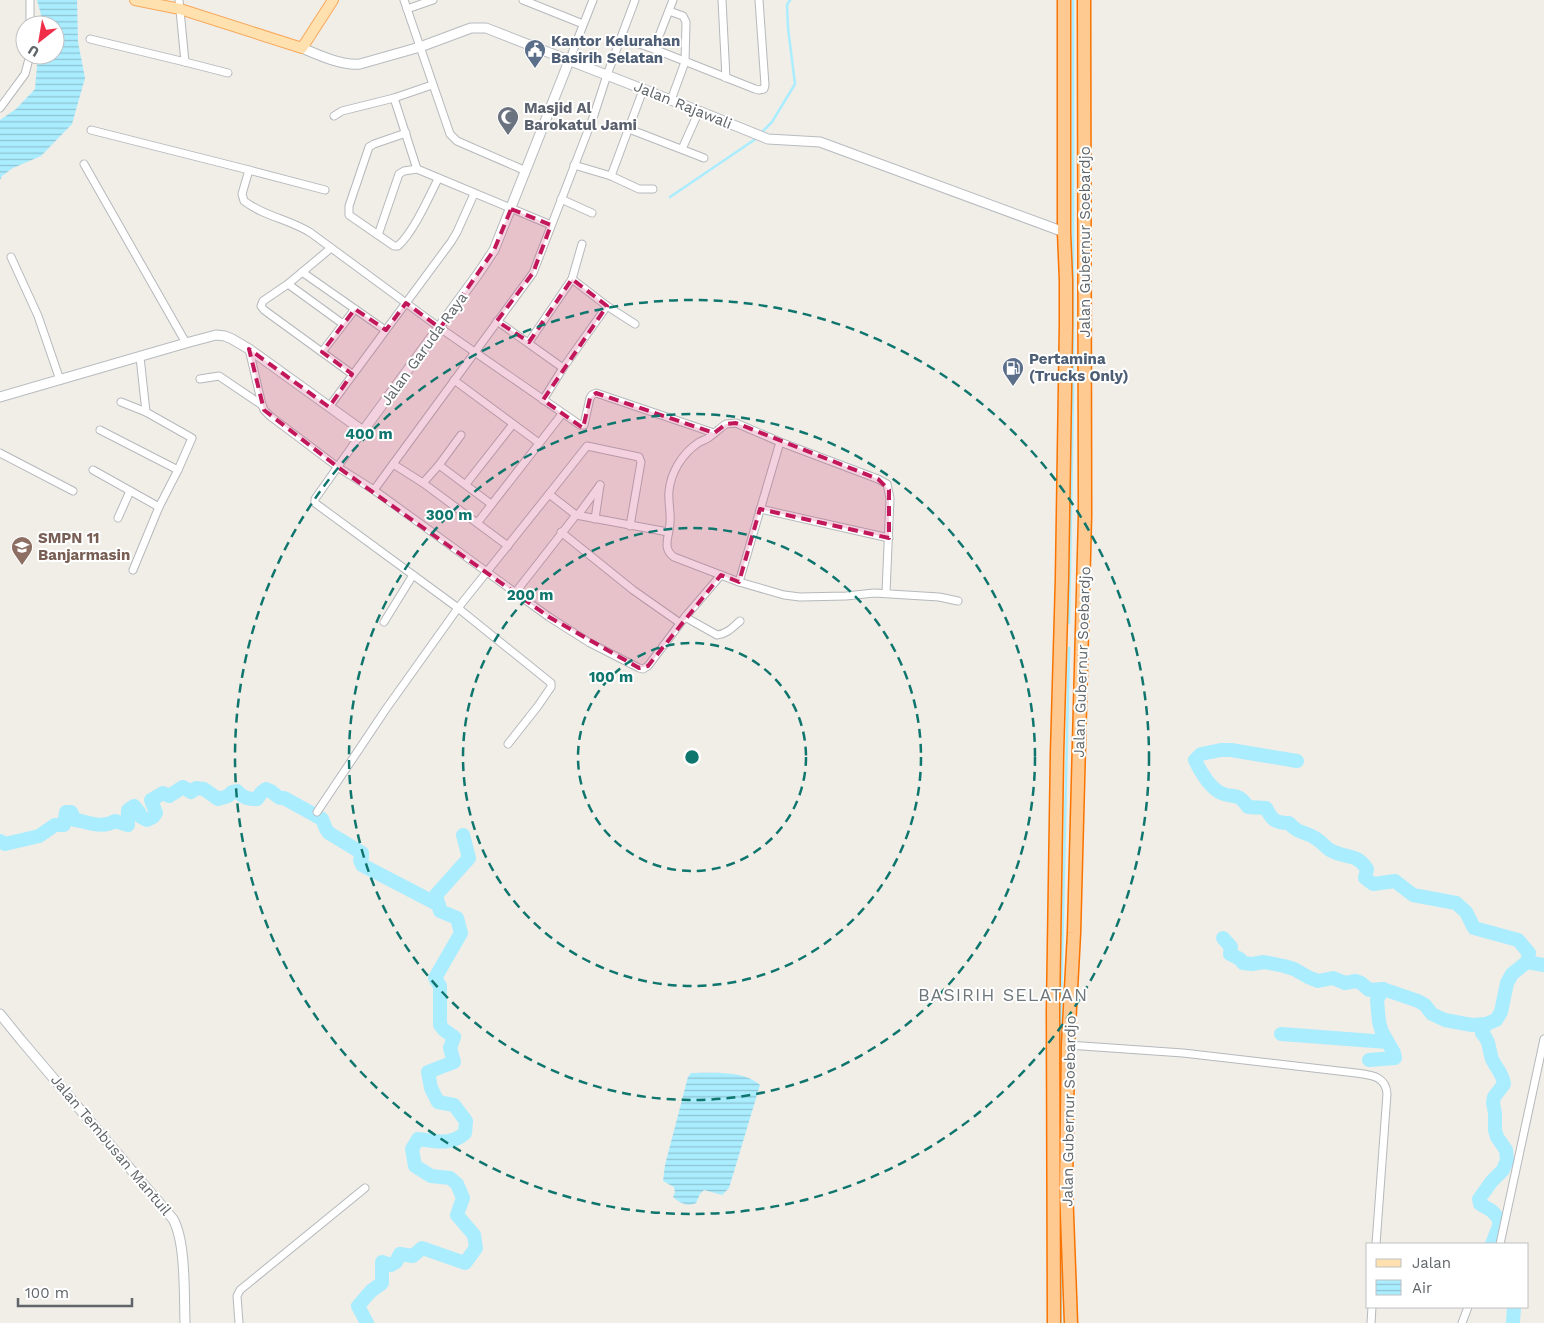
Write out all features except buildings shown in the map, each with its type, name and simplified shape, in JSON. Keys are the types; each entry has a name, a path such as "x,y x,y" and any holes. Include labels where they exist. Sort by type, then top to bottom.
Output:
{"highway":[{"name":"Jalan Gubernur Soebardjo","path":"1054,1323 1053,1021 1066,323 1064,0"},
{"name":"Jalan Gubernur Soebardjo","path":"1071,1323 1066,1187 1068,1045 1074,933 1086,516 1084,0"},
{"path":"1061,638 1082,638"}],"main road":[{"path":"135,0 177,3 302,48 333,0"}],"street":[{"path":"30,0 30,15"},
{"path":"404,0 450,134 457,141 526,171"},
{"path":"407,9 433,0"},
{"path":"522,0 583,24"},
{"path":"544,9 548,0"},
{"path":"569,61 593,0"},
{"path":"374,490 532,273 594,115 607,74 635,0"},
{"path":"654,50 674,0"},
{"path":"722,0 726,78"},
{"path":"621,38 759,90 764,89 760,0"},
{"path":"177,3 184,62"},
{"path":"670,11 682,15 686,20 685,62 671,100"},
{"name":"Jalan Rajawali","path":"302,48 354,65 368,63 420,47 472,28 478,27 495,31 768,139 820,142 1064,232"},
{"path":"90,39 228,73"},
{"name":"Jalan Garuda Raya","path":"363,432 440,328 494,250 569,61"},
{"path":"0,108 25,74 27,65"},
{"path":"334,116 337,112 394,98 432,85"},
{"path":"611,176 643,90"},
{"path":"394,98 417,169"},
{"path":"682,150 699,111"},
{"path":"91,130 325,190"},
{"path":"629,130 704,158"},
{"path":"406,133 369,147 348,213 394,246 398,246 422,211 438,179"},
{"path":"84,164 186,342"},
{"path":"574,165 611,176 639,189 653,189"},
{"path":"378,235 399,174 404,171 417,169 551,225"},
{"path":"249,170 242,194 244,201 263,213 300,226 440,328 580,426 582,426 590,398 596,393 714,433"},
{"path":"328,407 457,232 474,194"},
{"path":"561,199 592,213"},
{"path":"529,342 572,279 582,244"},
{"path":"331,248 288,284 263,301 262,308 352,374"},
{"path":"11,257 38,316 60,380"},
{"path":"302,272 385,330"},
{"path":"572,279 607,306 635,324"},
{"path":"288,284 343,324"},
{"path":"543,400 607,306"},
{"path":"322,352 354,309"},
{"path":"497,321 563,368"},
{"path":"0,397 186,342 216,335 225,336 248,349 363,432 315,499 315,503 458,608 551,683 551,687 538,706 508,744"},
{"path":"248,349 262,405 270,416 338,468 374,490 515,593 576,634 642,669 648,666 720,574"},
{"path":"140,357 146,412"},
{"path":"200,379 218,376 262,405"},
{"path":"454,380 540,443"},
{"path":"121,402 146,412 192,438 159,507 133,570"},
{"path":"478,522 562,414"},
{"path":"886,593 890,498 887,484 736,423 726,424 686,452 673,473 669,490 670,523 666,546 674,557 739,582 784,595 800,597 886,593 939,596 958,601"},
{"path":"466,484 513,424"},
{"path":"100,430 178,470"},
{"path":"423,483 461,435"},
{"path":"739,582 780,442"},
{"path":"317,812 386,709 458,608 587,446 639,457 641,462 630,526"},
{"path":"0,453 73,491"},
{"path":"394,464 478,522 508,546"},
{"path":"439,465 491,504"},
{"path":"93,470 159,507"},
{"path":"515,593 600,484 595,518"},
{"path":"118,518 130,491"},
{"path":"550,494 577,515 668,532"},
{"path":"760,509 889,538"},
{"path":"561,532 633,590 680,623"},
{"path":"384,622 412,576"},
{"path":"685,617 717,635 728,631 740,621"},
{"name":"Jalan Tembusan Mantuil","path":"0,1014 173,1219 180,1237 185,1323"},
{"path":"1500,1243 1544,1039"},
{"path":"1068,1045 1183,1053 1378,1077 1386,1084 1387,1094 1376,1243"},
{"path":"240,1323 237,1296 240,1290 365,1188"},
{"path":"1370,1323 1372,1308"},
{"path":"1462,1323 1468,1308"}],"highlighted area":[{"path":"511,209 551,225 533,273 497,321 529,342 572,279 607,306 543,400 583,428 590,398 596,393 714,433 726,424 736,423 878,479 889,490 889,538 760,509 739,582 721,575 648,666 639,668 549,617 339,468 264,410 249,349 329,407 352,374 322,352 355,309 386,330 406,303 440,328 494,250"}],"water":[{"path":"37,0 77,0 78,42 85,78 72,124 41,156 13,168 2,176 0,180 0,120 16,109 35,89 37,65 65,65 65,15 41,15"},
{"path":"691,1073 736,1075 753,1080 760,1085 729,1188 722,1195 704,1190 696,1203 690,1205 681,1203 673,1197 674,1187 663,1181 665,1165 688,1077"}],"waterway":[{"path":"760,134 772,122 795,84 788,28 787,5 790,0"},
{"path":"1069,623 1073,394 1073,0"},
{"path":"670,197 757,138"},
{"path":"1059,1091 1069,648"},
{"path":"1297,761 1231,750 1201,754 1195,760 1206,779 1217,791 1225,795 1238,797 1248,807 1266,808 1274,820 1289,823 1295,829 1317,839 1335,853 1359,860 1367,869 1365,878 1373,884 1395,881 1413,895 1456,903 1466,912 1474,928 1518,940 1529,953 1527,962 1512,974 1507,983 1501,1012 1496,1020 1486,1024 1482,1033 1487,1040 1492,1059 1501,1074 1504,1084 1494,1097 1493,1103 1495,1130 1497,1137 1506,1150 1507,1160 1503,1170 1479,1199 1480,1204 1492,1211 1499,1219 1499,1226 1492,1243"},
{"path":"0,841 5,844 39,836 55,825 64,825 66,812 71,812 75,820 100,825 115,821 128,825 128,810 134,806 141,817 147,820 156,813 151,800 163,793 169,796 183,787 191,792 196,788 204,789 218,799 237,791 246,798 257,799 266,789 322,819 329,833 362,853 360,860 362,865 439,905"},
{"path":"367,1323 358,1306 371,1291 382,1283 382,1262 391,1265 396,1262 400,1254 413,1256 422,1248 465,1263 476,1248 474,1235 457,1215 463,1198 457,1184 450,1178 431,1176 415,1166 412,1149 418,1139 448,1141 454,1140 465,1133 466,1121 454,1105 438,1102 431,1088 428,1072 454,1062 450,1048 454,1037 440,1025 440,986 435,978 461,933 457,918 440,911 436,895 469,858 463,835"},
{"path":"1223,938 1231,947 1230,954 1240,959 1243,963 1264,962 1284,966 1318,981 1333,978 1345,983 1356,981 1369,990 1383,989 1418,1001 1425,1005 1432,1014 1445,1020 1472,1025 1486,1024"},
{"path":"1527,962 1544,965"},
{"path":"1369,1060 1395,1058 1379,1022 1377,1000 1383,989"},
{"path":"1281,1034 1387,1042"},
{"path":"1060,1104 1060,1171"},
{"path":"1060,1197 1061,1323"},
{"path":"1513,1323 1514,1308"}],"place":[{"name":"Kantor Kelurahan Basirih Selatan","path":"535,69"},
{"name":"Masjid Al Barokatul Jami","path":"508,136"},
{"name":"Pertamina (Trucks Only)","path":"1013,387"},
{"name":"SMPN 11 Banjarmasin","path":"22,566"}],"district":[{"name":"BASIRIH SELATAN","path":"1003,995"}]}
